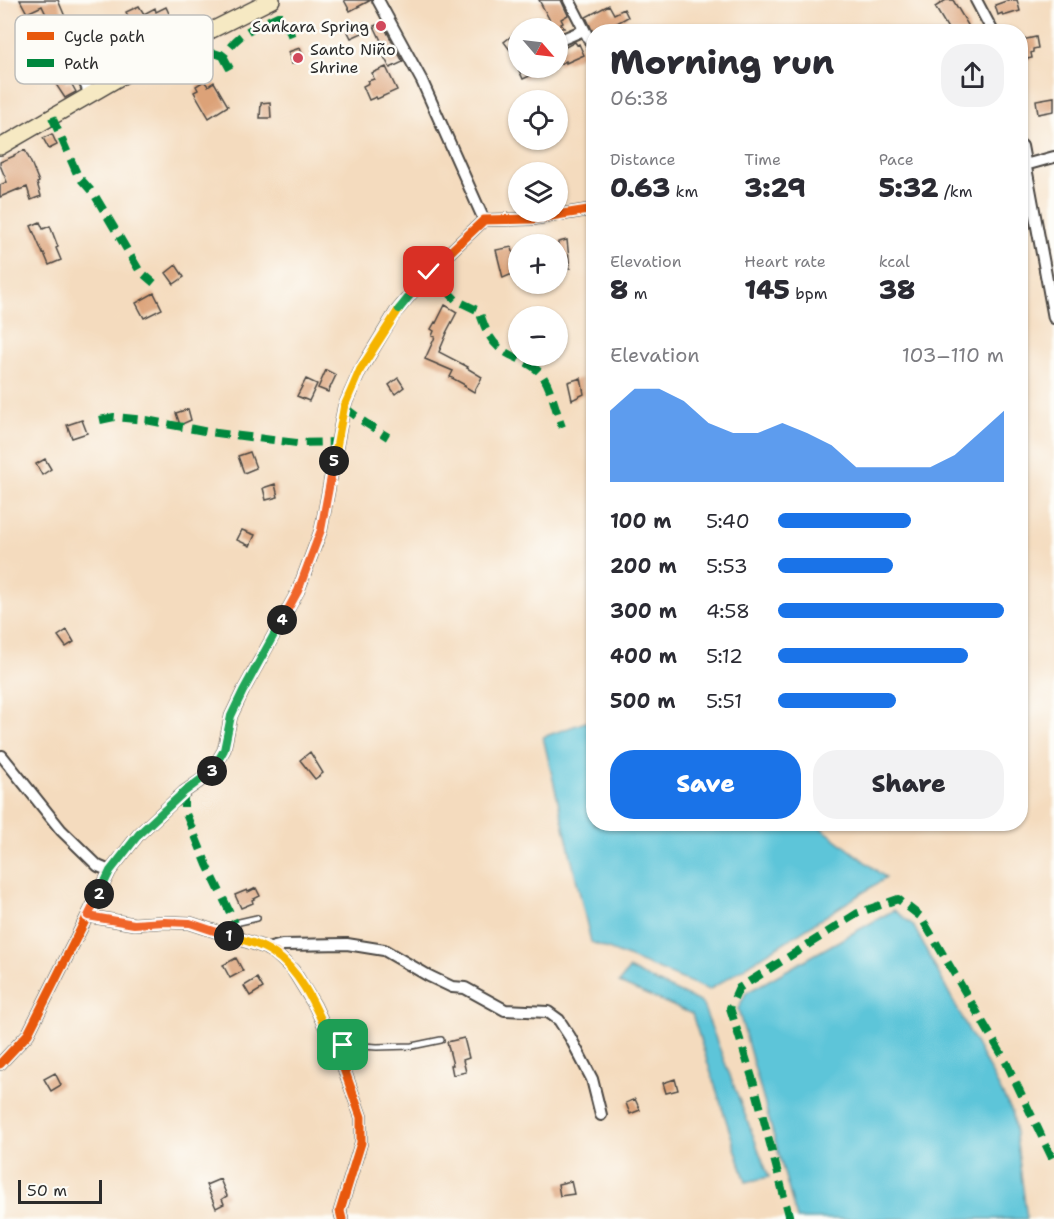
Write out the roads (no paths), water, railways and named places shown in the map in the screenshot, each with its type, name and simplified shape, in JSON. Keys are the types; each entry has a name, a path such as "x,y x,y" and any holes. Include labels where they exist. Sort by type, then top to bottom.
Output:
{"main road":[{"path":"213,30 272,0"},
{"path":"0,147 109,84"}],"street":[{"path":"378,0 422,81 483,220"},
{"path":"569,0 586,34"},
{"path":"976,0 989,24"},
{"path":"568,37 584,30"},
{"path":"86,84 90,95"},
{"path":"1028,164 1054,158"},
{"path":"1028,181 1054,318"},
{"path":"0,1064 28,1034 110,871 139,834 184,792 210,774 224,750 231,716 298,591 321,530 344,407 360,370 395,314 429,272 483,220 532,219 586,210"},
{"path":"2,756 61,830 98,866 110,871"},
{"path":"88,916 134,924 190,923 267,949 293,970 315,1006 343,1066 361,1117 361,1143 340,1211 342,1219"},
{"path":"267,949 282,945 347,944 384,950 429,976 452,987 465,988 505,1010 548,1012 559,1020 592,1079 601,1115"}],"lane":[{"path":"243,940 235,923 256,918"},
{"path":"332,1043 377,1047 412,1046 441,1040"}],"water":[{"path":"586,722 586,831 825,831 886,878 709,990 591,942 543,737"},
{"path":"894,910 913,925 1013,1114 1027,1219 797,1219 738,1009 746,993"},
{"path":"629,969 702,1003 769,1177 746,1182 692,1014 619,983"}],"place":[{"name":"Sankara Spring","path":"381,26"},
{"name":"Santo Niño Shrine","path":"298,58"}]}
